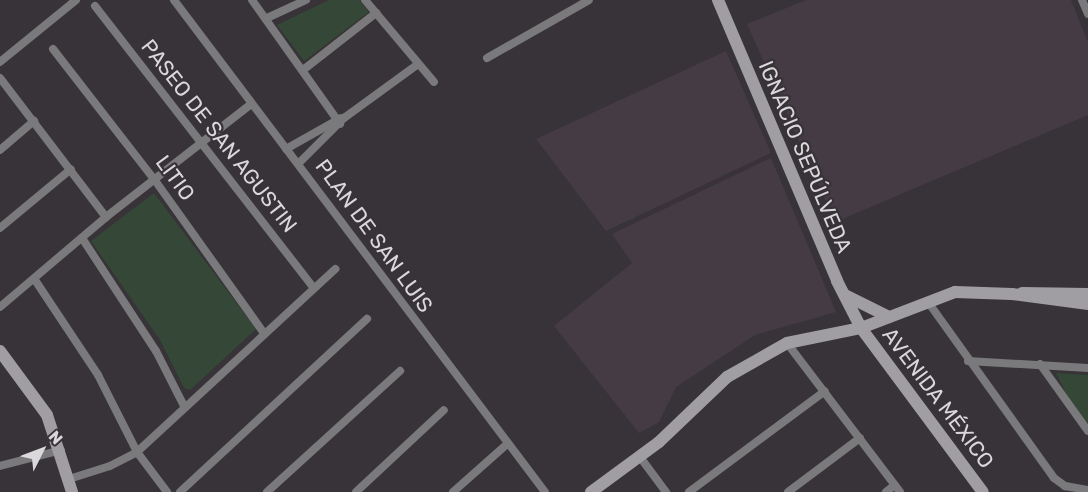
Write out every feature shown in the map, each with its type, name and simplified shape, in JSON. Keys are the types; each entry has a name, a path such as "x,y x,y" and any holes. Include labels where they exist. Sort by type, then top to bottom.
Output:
{"main road":[{"name":"IGNACIO SEPÚLVEDA","path":"718,0 842,293 861,328"},
{"path":"1012,294 1040,291 1088,294"},
{"path":"591,492 640,457 727,377 787,343 861,328 955,292 1012,294 1088,304"},
{"path":"842,293 889,317"},
{"name":"AVENIDA MÉXICO","path":"861,328 983,492"},
{"path":"0,351 47,415 61,450 72,492"}],"street":[{"path":"0,62 76,0"},
{"name":"PLAN DE SAN LUIS","path":"174,0 545,492"},
{"path":"252,0 340,120"},
{"path":"267,18 306,0"},
{"path":"365,0 417,65 434,82"},
{"path":"488,58 589,0"},
{"path":"1082,0 1088,14"},
{"name":"PASEO DE SAN AGUSTIN","path":"95,6 203,142 314,288"},
{"path":"303,70 376,13"},
{"name":"LITIO","path":"53,49 154,179 263,332"},
{"path":"286,148 340,120 417,65"},
{"path":"0,78 106,217"},
{"path":"0,307 35,280 106,217 251,104"},
{"path":"299,164 340,120"},
{"path":"0,150 34,121"},
{"path":"0,228 71,169"},
{"path":"82,238 156,351 184,406"},
{"path":"69,479 110,466 136,452 263,332 335,269"},
{"path":"35,280 98,375 136,452 167,492"},
{"path":"928,302 1056,481 1088,490"},
{"path":"180,492 367,319"},
{"path":"787,343 898,489 886,492"},
{"path":"968,361 1088,368"},
{"path":"1040,364 1088,431"},
{"path":"267,492 400,371"},
{"path":"689,492 825,391"},
{"path":"356,492 444,410"},
{"path":"788,492 860,438"},
{"path":"453,492 507,444"},
{"path":"0,466 61,450"},
{"path":"640,457 666,492"}],"shaded area":[{"path":"806,0 1071,0 1088,42 1088,115 835,222 747,24"},
{"path":"726,51 771,153 606,231 536,139"},
{"path":"771,158 836,312 755,335 676,387 659,422 639,433 554,326 632,263 612,234"}],"green space":[{"path":"329,0 359,0 369,12 304,61 277,25"},
{"path":"154,193 256,329 190,390 184,388 160,340 91,241"},
{"path":"1056,373 1088,375 1088,426 1073,408"}]}
